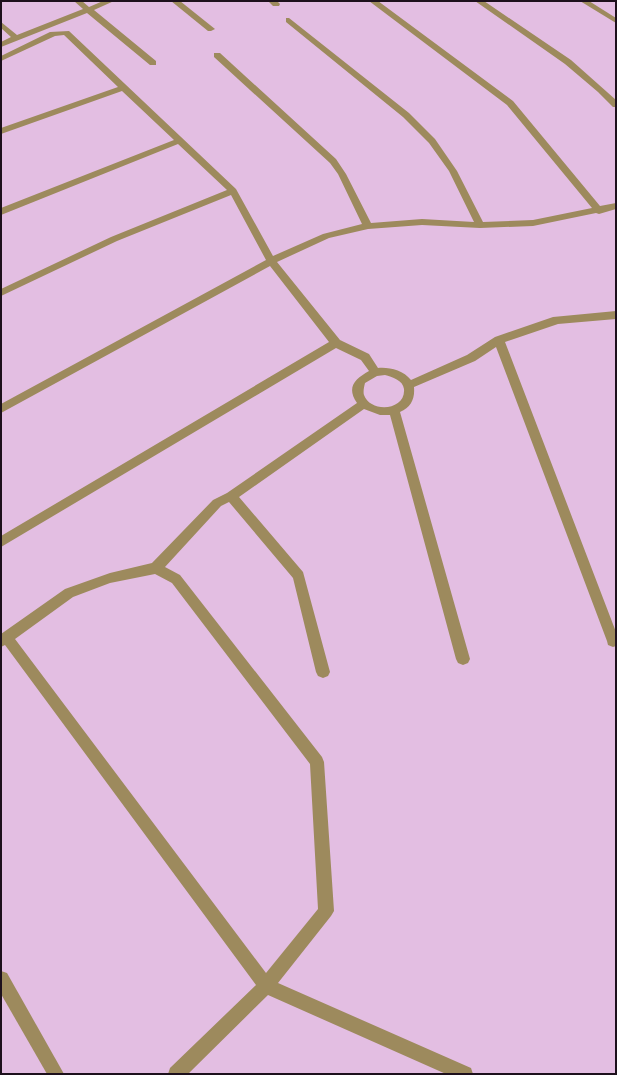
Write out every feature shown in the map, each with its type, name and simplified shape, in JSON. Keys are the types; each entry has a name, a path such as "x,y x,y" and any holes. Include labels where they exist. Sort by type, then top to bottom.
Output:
{"street":[{"path":"78,1 153,63"},
{"path":"1,45 110,1"},
{"path":"175,1 211,29"},
{"path":"373,1 510,103 599,211"},
{"path":"479,1 574,67 601,89 616,105"},
{"path":"584,1 616,21"},
{"path":"289,20 406,115 432,141 453,171 480,225"},
{"path":"1,24 16,38"},
{"path":"1,59 53,34 66,33 233,191 271,261 336,344 365,356 375,372"},
{"path":"217,55 333,161 342,174 368,226"},
{"path":"1,131 123,88"},
{"path":"1,212 180,140"},
{"path":"1,293 114,239 233,191"},
{"path":"1,409 271,261 326,236 368,226 422,222 480,225 533,223 599,211 616,206"},
{"path":"409,385 470,358 499,340 557,320 616,316"},
{"path":"499,340 613,641"},
{"path":"1,542 336,344"},
{"path":"385,371 395,373 403,378 409,385 410,394 408,400 402,407 394,410 382,411 372,409 363,404 359,397 358,390 360,381 375,372 385,371"},
{"path":"363,404 231,496 217,503 156,568 110,578 69,592 4,639 266,986 465,1074"},
{"path":"394,410 463,659"},
{"path":"231,496 299,576 323,672"},
{"path":"156,568 176,579 317,762 326,911 266,986 176,1074"},
{"path":"1,979 56,1074"}]}
